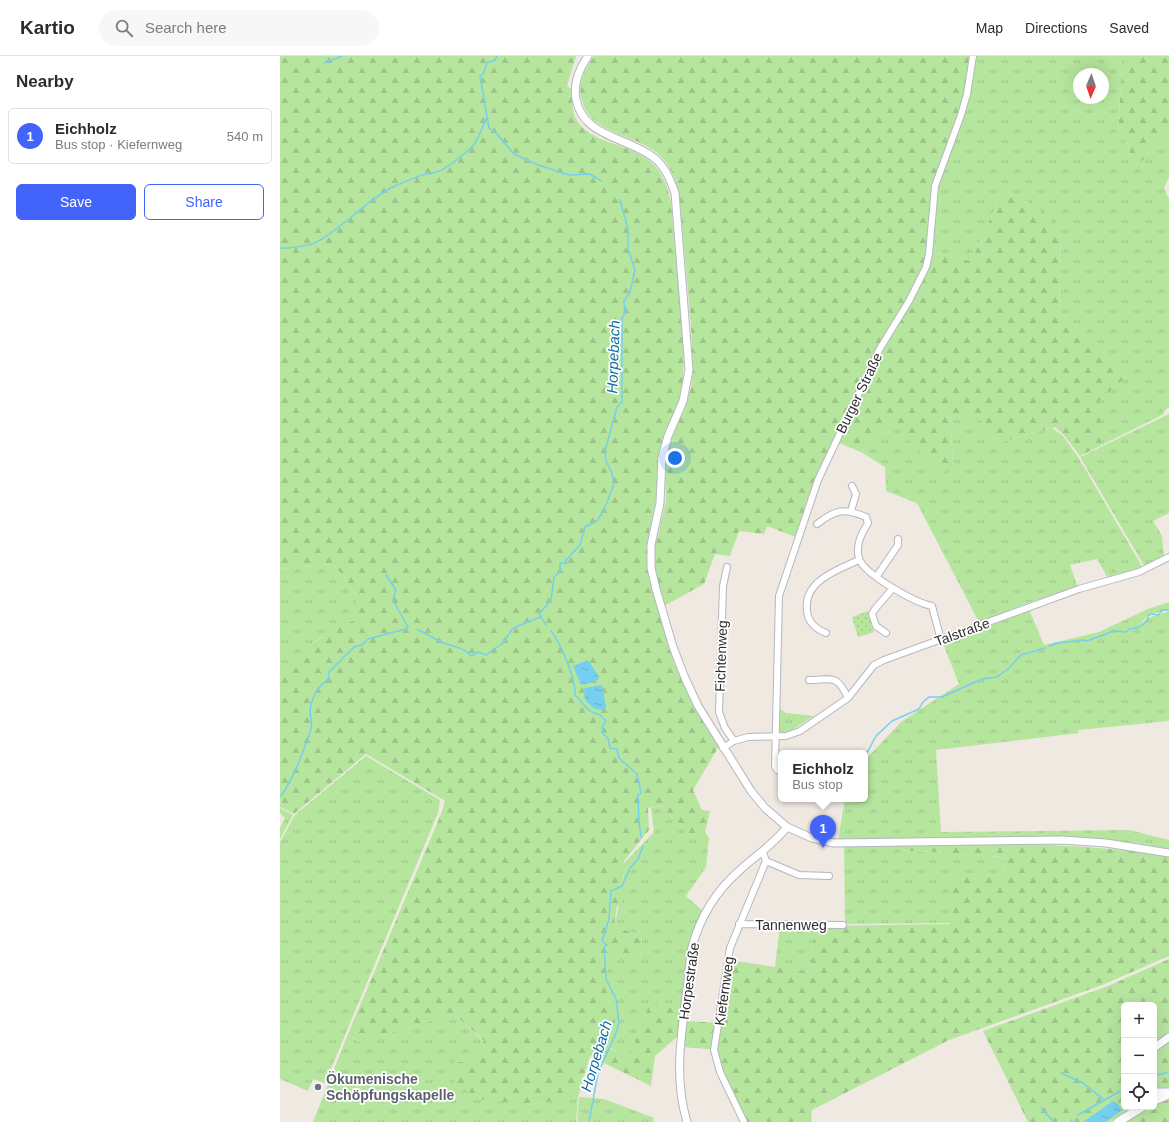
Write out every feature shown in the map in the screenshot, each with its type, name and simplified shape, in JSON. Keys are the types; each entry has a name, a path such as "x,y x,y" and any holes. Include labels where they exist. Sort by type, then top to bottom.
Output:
{"main road":[{"path":"1157,1099 1169,1093"},
{"path":"1118,1122 1137,1110"}],"street":[{"path":"588,56 579,72 575,85 576,102 582,116 598,130 636,147 653,157 668,174 674,193 689,360 683,401 663,448 660,503 652,534 650,557 656,589 677,660 698,706 751,791 765,808 786,827 812,838 834,843 1068,840 1106,843 1169,852"},
{"name":"Burger Straße","path":"775,738 779,596 818,480 874,361 910,301 926,267 930,254 935,186 961,115 967,94 973,56"},
{"path":"851,511 856,494 852,486"},
{"path":"817,524 835,512 851,511 868,520 859,541 859,560 867,569 893,588 912,599 932,606 941,640"},
{"path":"877,576 898,545 898,539"},
{"name":"Talstraße","path":"723,748 734,741 748,737 775,738 790,736 800,731 848,698 874,666 884,660 1079,589 1139,572 1169,557"},
{"path":"826,633 813,625 809,620 806,606 810,591 826,576 859,560"},
{"name":"Fichtenweg","path":"727,567 723,586 719,712 734,741"},
{"path":"886,633 876,626 872,614 874,609 893,588"},
{"path":"809,680 836,679 848,698"},
{"path":"775,738 774,766 778,770"},
{"name":"Horpestraße","path":"687,1122 681,1104 678,1076 679,1050 692,946 702,919 716,896 738,871 763,852 776,840 786,827"},
{"path":"763,852 766,861 800,875 829,876"},
{"name":"Kiefernweg","path":"744,1122 720,1072 714,1050 730,948 766,861"},
{"name":"Tannenweg","path":"739,924 843,925"},
{"path":"1157,1046 1169,1037"},
{"path":"1157,1092 1169,1093"}],"green space":[{"path":"280,56 576,56 567,86 571,89 575,117 585,129 597,137 641,155 654,165 664,180 671,202 684,342 683,382 679,400 663,438 659,453 656,499 647,543 649,568 674,662 694,707 719,746 693,790 702,810 710,811 705,832 692,838 662,806 648,808 649,830 624,861 623,903 617,906 614,927 642,935 640,959 605,953 616,1030 609,1048 629,1057 651,1000 682,1012 680,1037 677,1037 655,1056 651,1086 590,1056 578,1097 528,1105 478,1099 454,1082 455,1061 468,1063 484,1041 454,1014 359,1042 348,1034 441,814 445,801 366,754 294,814 280,807 280,677 299,654 334,628 356,620 356,596 334,564 280,569"},
{"path":"594,56 972,56 966,89 959,115 939,167 928,251 923,270 833,441 810,492 796,537 767,526 764,534 739,531 730,556 715,554 704,584 664,606 656,573 654,554 666,500 665,462 671,438 684,411 691,388 693,371 691,325 679,192 676,181 662,157 647,146 604,127 595,121 587,112 582,101 580,88 584,72"},
{"path":"975,56 1123,56 1118,128 1128,146 1134,166 1148,156 1158,137 1169,134 1169,177 1164,188 1169,199 1169,407 1163,412 1164,414 1102,445 1098,401 1127,376 1059,311 1061,230 1002,193 971,261 932,252 936,187"},
{"path":"1123,56 1169,56 1169,134 1158,137 1148,156 1134,167 1128,146 1118,128"},
{"path":"1002,193 1033,203 1061,230 1059,311 1127,376 1099,401 1102,445 1080,456 1064,435 1055,427 997,443 978,416 950,416 953,464 942,474 892,423 861,452 837,442 932,252 971,261"},
{"path":"1169,414 1169,513 1153,521 1162,536 1164,557 1145,567 1080,457"},
{"path":"950,416 978,416 997,443 1052,428 1063,436 1078,457 1143,568 1108,578 1097,559 1070,565 1078,588 1027,603 980,624 917,503 886,491 885,467 861,452 892,423 953,464"},
{"path":"334,564 356,596 356,620 323,636 305,650 280,677 280,569"},
{"path":"1169,602 1169,609 1147,616 1140,624 1148,618 1169,611 1169,721 1078,730 1079,733 936,750 941,832 1129,830 1169,840 1169,849 1137,843 1081,839 838,840 844,802 868,802 868,757 901,722 959,684 942,641 1029,609 1044,645 1099,632 1148,609"},
{"path":"868,611 874,632 858,637 852,617"},
{"path":"779,708 786,713 814,716 792,730 782,733 779,730"},
{"path":"366,756 440,800 438,813 325,1083 313,1079 308,1091 280,1079 280,842 295,815"},
{"path":"662,806 692,838 705,832 709,838 706,867 686,896 703,911 688,946 682,1012 651,1000 629,1058 609,1047 605,952 640,959 642,935 614,927 624,882 624,863 654,832 651,808"},
{"path":"280,808 293,815 280,839 280,828 285,818 280,813"},
{"path":"899,843 900,850 1002,857 1005,874 950,873 950,923 845,924 844,846"},
{"path":"899,843 1034,844 1102,848 1169,857 1169,956 1102,985 949,1040 812,1110 811,1122 745,1122 720,1072 718,1050 683,1047 686,1021 721,1023 728,960 810,972 815,926 950,924 950,873 1005,873 1002,857 899,850"},
{"path":"780,926 815,926 810,972 775,967"},
{"path":"1169,959 1169,1034 1157,1042 1157,1002 1121,1002 1121,1110 1129,1110 1111,1122 1028,1122 983,1031 1108,986"},
{"path":"454,1014 484,1042 468,1063 455,1061 528,1105 578,1097 576,1122 313,1122 348,1034 359,1042"},
{"path":"1169,1040 1169,1088 1157,1090 1157,1050"},
{"path":"579,1097 604,1099 654,1118 653,1122 577,1122"},
{"path":"1169,1098 1169,1122 1125,1122 1145,1110 1157,1110 1157,1104"}],"water":[{"path":"588,660 599,677 597,681 581,685 573,666"},
{"path":"602,685 606,707 604,710 595,709 585,700 584,688"},
{"path":"1113,1101 1118,1104 1122,1110 1106,1122 1083,1122"}],"waterway":[{"path":"324,63 342,56"},
{"name":"Horpebach","path":"497,56 495,60 487,63 483,74 480,76 489,128 497,134 514,154 538,165 569,175 590,174 601,181"},
{"path":"280,248 298,247 315,243 391,188 422,175 438,172 454,162 474,145 487,118"},
{"name":"Horpebach","path":"546,625 539,614 551,600 554,577 560,572 560,563 567,563 565,561 580,545 585,527 597,521 604,510 614,484 612,473 606,461 605,451 617,407 622,402 622,319 625,313 624,301 630,292 635,270 628,249 628,229 620,200"},
{"path":"281,796 295,772 311,729 312,724 310,711 313,697 321,685 328,680 329,672 354,647 362,645 368,639 406,629 408,627 393,600 396,590 386,575"},
{"path":"1049,646 1058,643 1084,640 1087,641 1114,631 1126,632 1129,629 1144,624 1148,616 1151,614 1158,615 1163,610 1169,610"},
{"path":"418,630 441,642 460,648 471,656 478,652 486,655 503,643 513,628 540,617"},
{"name":"Horpebach","path":"551,631 567,662 575,688 575,695 591,712 600,715 606,721 602,726 603,734 608,738 610,748 617,749 619,758 637,774 641,793 638,795 641,837"},
{"path":"868,751 876,736 892,721 919,709 923,702 929,697 942,697 982,679 997,677 1008,669 1021,655 1045,648"},
{"name":"Horpebach","path":"589,1122 598,1073 619,1023 616,999 606,979 604,947 607,945 602,941 609,919 611,891 622,886 630,868 638,859 643,846"},
{"path":"1157,1075 1169,1072"},
{"path":"1061,1073 1083,1083 1103,1099"},
{"path":"1078,1115 1121,1091"},
{"path":"1041,1108 1054,1122"}],"place":[{"name":"Eichholz","path":"823,848"},
{"name":"Ökumenische Schöpfungskapelle","path":"318,1087"}]}
